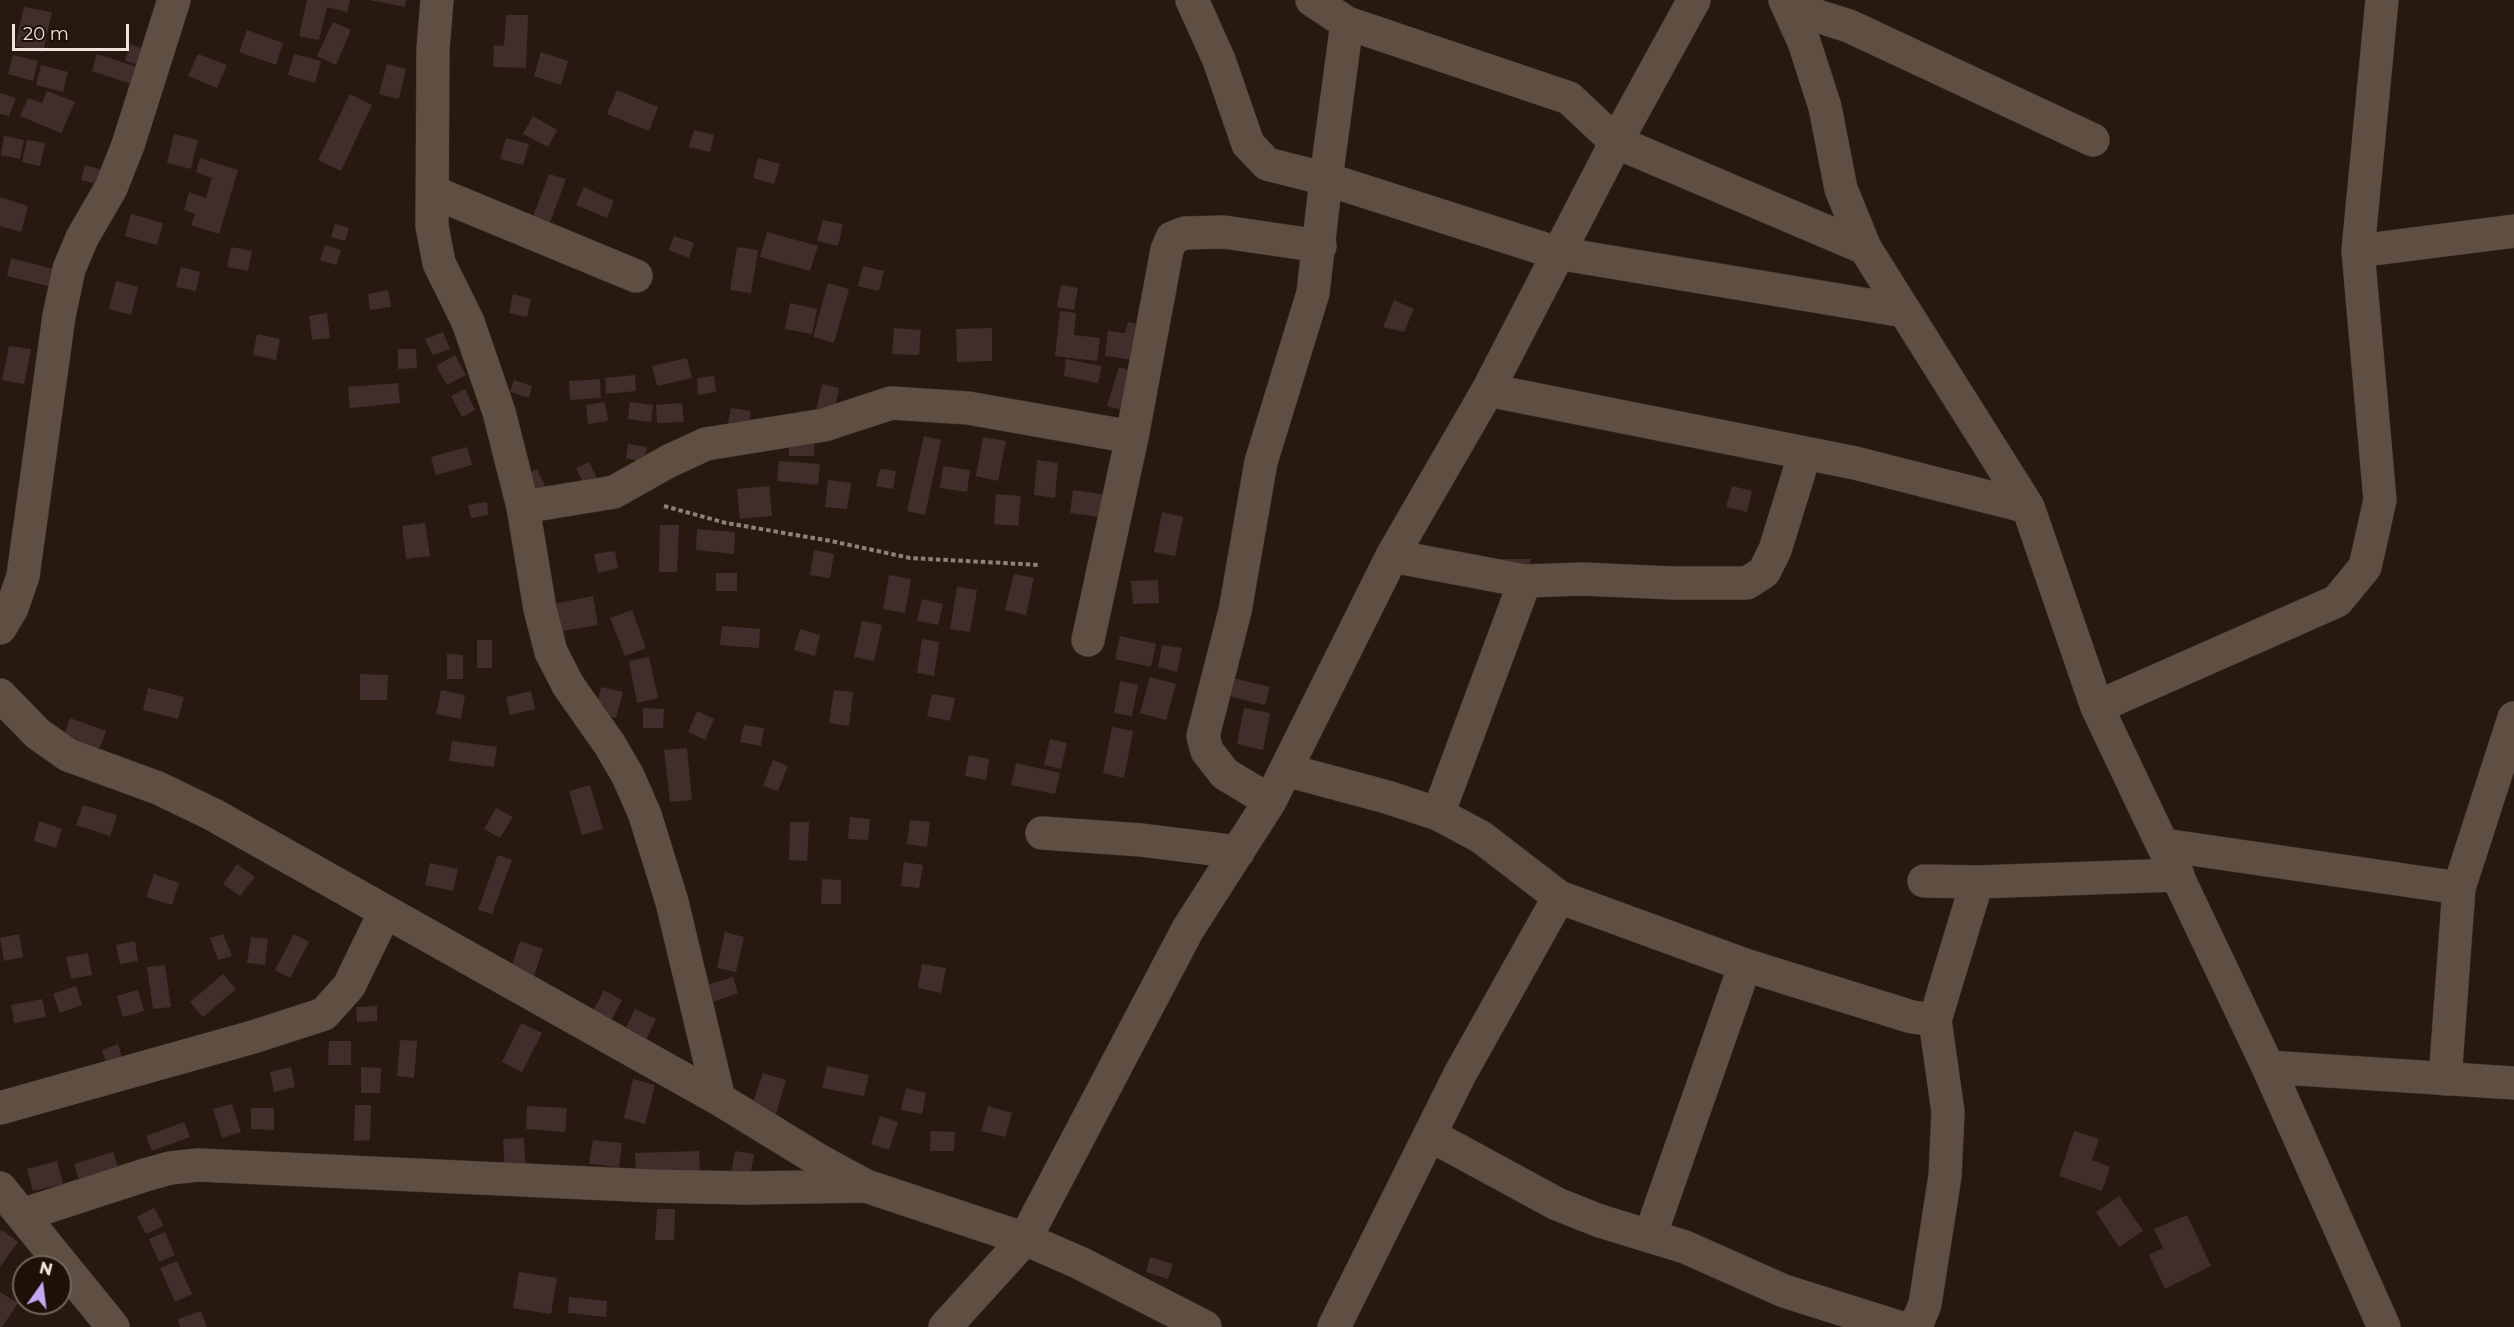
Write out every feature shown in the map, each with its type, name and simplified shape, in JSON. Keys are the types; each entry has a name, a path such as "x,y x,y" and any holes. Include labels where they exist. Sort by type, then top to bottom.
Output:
{"street":[{"path":"0,628 12,608 23,576 59,316 69,269 82,238 111,188 128,145 174,0"},
{"path":"436,0 433,49 432,226 439,262 472,333 499,412 523,507 540,609 551,652 568,685 610,745 628,776 645,815 672,902 719,1099"},
{"path":"1192,0 1219,60 1248,144 1267,164 1326,179 1557,253 1904,311"},
{"path":"1312,0 1347,23 1569,98 1616,142 1864,248"},
{"path":"945,1327 1025,1239 1188,929 1270,801 1392,556 1488,390 1557,253 1694,0"},
{"path":"2097,707 2337,601 2365,567 2380,500 2358,251 2382,0"},
{"path":"1787,4 1849,26 2093,140"},
{"path":"1787,4 1804,42 1825,107 1841,189 1864,248 1938,361 2028,507 2097,707 2268,1067 2384,1327"},
{"path":"1270,801 1224,774 1207,750 1203,736 1235,611 1262,462 1313,293 1347,23"},
{"path":"433,192 636,276"},
{"path":"2358,251 2514,231"},
{"path":"1088,640 1132,437 1167,250 1172,238 1185,233 1224,232 1320,246"},
{"path":"1488,390 1855,463 2028,507"},
{"path":"523,507 614,492 669,461 706,444 824,424 891,403 968,408 1132,437"},
{"path":"1392,556 1525,581 1582,579 1672,583 1747,583 1764,572 1775,550 1805,453"},
{"path":"1438,814 1525,581"},
{"path":"0,695 38,734 68,755 158,788 212,814 719,1099 820,1161 866,1186 1025,1239 1080,1263 1205,1327"},
{"path":"2445,1079 2459,888 2514,718"},
{"path":"1286,770 1387,797 1438,814 1481,837 1559,897 1745,965 1912,1017 1935,1020"},
{"path":"1042,833 1141,840 1238,852"},
{"path":"2164,845 2459,888"},
{"path":"1924,881 1977,882 2178,874"},
{"path":"1911,1327 1919,1319 1926,1305 1945,1176 1948,1112 1935,1020 1977,882"},
{"path":"1334,1327 1460,1074 1559,897"},
{"path":"0,1108 242,1040 324,1014 350,986 385,912"},
{"path":"1650,1236 1745,965"},
{"path":"2268,1067 2514,1083"},
{"path":"1430,1136 1557,1204 1685,1247 1784,1291 1898,1327"},
{"path":"22,1215 145,1175 170,1168 198,1165 653,1186 746,1188 866,1186"},
{"path":"0,1188 112,1327"}],"path":[{"path":"614,492 726,523 831,541 910,558 1040,565"}],"building":[{"path":"307,0 350,0 347,12 327,7 319,40 299,36"},
{"path":"369,0 406,0 405,7"},
{"path":"24,7 52,12 43,52 15,46"},
{"path":"506,15 528,15 526,68 493,67 494,45 504,46"},
{"path":"333,22 351,30 336,65 317,56"},
{"path":"247,30 283,43 276,65 239,52"},
{"path":"130,44 150,51 145,67 125,61"},
{"path":"541,52 568,61 561,85 534,76"},
{"path":"97,54 140,68 134,85 92,71"},
{"path":"198,54 227,65 217,88 188,76"},
{"path":"294,54 321,61 315,83 288,75"},
{"path":"13,55 38,61 33,81 8,74"},
{"path":"387,64 406,69 399,99 379,94"},
{"path":"41,65 68,72 63,92 36,85"},
{"path":"617,90 658,107 649,131 607,114"},
{"path":"47,91 75,102 61,133 20,116 28,98 42,103"},
{"path":"0,93 16,98 9,116 0,114"},
{"path":"350,94 372,105 341,171 318,160"},
{"path":"533,116 557,130 548,147 523,134"},
{"path":"694,130 714,135 710,152 689,147"},
{"path":"174,134 198,140 191,169 167,163"},
{"path":"4,136 24,140 20,159 1,155"},
{"path":"506,138 529,144 523,165 500,159"},
{"path":"27,140 45,143 40,166 22,162"},
{"path":"200,158 238,170 219,234 191,225 195,214 184,210 189,192 206,198 212,178 196,172"},
{"path":"758,158 780,164 774,184 753,178"},
{"path":"85,165 104,170 101,185 81,180"},
{"path":"549,174 566,179 546,233 529,227"},
{"path":"584,187 614,201 607,218 576,205"},
{"path":"0,197 28,206 21,232 0,226"},
{"path":"131,214 163,223 157,245 125,236"},
{"path":"823,220 843,224 838,246 817,241"},
{"path":"335,224 349,228 345,241 331,237"},
{"path":"767,232 818,246 810,271 760,257"},
{"path":"674,236 694,243 689,258 669,250"},
{"path":"325,245 341,250 336,265 320,260"},
{"path":"231,247 252,251 248,271 227,267"},
{"path":"737,247 758,250 751,293 730,290"},
{"path":"11,258 53,269 48,286 7,276"},
{"path":"863,266 884,271 879,291 858,286"},
{"path":"181,267 200,272 196,291 176,287"},
{"path":"116,281 138,287 131,315 109,309"},
{"path":"828,283 849,289 834,343 813,337"},
{"path":"1061,285 1078,288 1074,310 1057,307"},
{"path":"388,290 391,307 370,310 368,294"},
{"path":"513,294 531,299 527,317 509,313"},
{"path":"1394,300 1414,309 1404,332 1383,327"},
{"path":"790,303 817,309 812,334 785,329"},
{"path":"1060,311 1076,313 1074,335 1100,338 1097,361 1055,356"},
{"path":"327,313 330,338 312,340 309,316"},
{"path":"1128,322 1147,325 1142,361 1105,356 1108,331 1125,333"},
{"path":"894,328 921,330 919,355 892,354"},
{"path":"992,328 992,361 957,362 956,329"},
{"path":"443,332 450,349 433,355 425,339"},
{"path":"257,334 280,339 276,360 253,355"},
{"path":"9,346 31,349 24,384 2,380"},
{"path":"398,349 416,349 417,368 398,369"},
{"path":"455,355 466,375 447,385 436,366"},
{"path":"687,358 692,378 657,386 652,366"},
{"path":"1066,359 1102,366 1098,383 1064,376"},
{"path":"1119,367 1138,373 1127,411 1107,406"},
{"path":"635,375 636,391 606,394 605,378"},
{"path":"714,376 716,392 698,395 697,378"},
{"path":"600,379 601,398 570,400 569,381"},
{"path":"514,380 532,386 529,398 510,392"},
{"path":"398,383 400,403 350,408 348,387"},
{"path":"822,384 839,388 833,419 815,415"},
{"path":"465,389 475,410 462,417 451,396"},
{"path":"605,402 608,421 588,424 586,405"},
{"path":"630,402 653,405 651,422 628,419"},
{"path":"682,403 684,422 657,423 656,405"},
{"path":"731,408 751,411 749,427 728,423"},
{"path":"924,436 941,440 925,515 907,511"},
{"path":"983,437 1006,441 998,481 976,476"},
{"path":"789,441 815,441 814,456 789,456"},
{"path":"628,444 647,447 644,462 626,458"},
{"path":"467,447 472,465 436,475 431,457"},
{"path":"1037,460 1058,463 1055,498 1034,495"},
{"path":"779,461 820,464 818,485 777,481"},
{"path":"589,462 598,480 585,486 576,468"},
{"path":"943,466 970,470 967,492 940,488"},
{"path":"537,469 546,488 536,492 527,474"},
{"path":"880,469 896,471 893,489 876,486"},
{"path":"828,480 851,483 847,509 825,507"},
{"path":"769,486 772,516 740,519 737,489"},
{"path":"1732,486 1752,491 1747,512 1726,507"},
{"path":"1073,490 1109,495 1106,518 1070,513"},
{"path":"996,494 1021,496 1018,526 994,524"},
{"path":"487,502 488,515 471,518 468,505"},
{"path":"1162,512 1183,517 1175,556 1154,552"},
{"path":"425,523 430,556 406,559 402,526"},
{"path":"660,525 679,525 677,572 659,572"},
{"path":"697,529 735,532 734,554 696,550"},
{"path":"814,550 834,554 830,578 810,575"},
{"path":"615,551 618,568 598,573 594,554"},
{"path":"1497,559 1531,559 1527,578"},
{"path":"716,573 737,573 737,591 716,591"},
{"path":"1014,574 1034,578 1026,615 1005,610"},
{"path":"889,575 911,579 905,613 883,609"},
{"path":"1158,580 1159,603 1133,604 1131,581"},
{"path":"957,587 977,590 970,632 950,629"},
{"path":"593,596 598,625 552,633 547,605"},
{"path":"922,599 943,604 938,625 917,621"},
{"path":"632,610 646,648 625,656 610,618"},
{"path":"862,621 882,625 874,661 854,657"},
{"path":"722,626 760,629 759,648 720,645"},
{"path":"800,629 820,635 815,656 794,650"},
{"path":"1120,636 1156,644 1151,667 1115,659"},
{"path":"922,639 939,642 934,676 917,673"},
{"path":"477,640 492,640 492,668 477,668"},
{"path":"1162,645 1182,648 1177,672 1158,667"},
{"path":"447,654 463,655 463,679 447,679"},
{"path":"649,657 658,698 637,703 629,661"},
{"path":"360,674 388,675 387,700 360,700"},
{"path":"1150,677 1176,684 1166,720 1140,713"},
{"path":"1233,678 1270,687 1265,705 1229,696"},
{"path":"1120,681 1138,685 1132,716 1114,713"},
{"path":"601,687 623,692 616,718 595,713"},
{"path":"148,688 184,697 178,719 143,710"},
{"path":"441,690 465,695 461,719 436,714"},
{"path":"834,690 853,692 849,726 829,723"},
{"path":"531,691 535,709 510,715 506,697"},
{"path":"932,694 955,698 950,721 927,716"},
{"path":"643,708 664,709 663,728 643,728"},
{"path":"1244,708 1270,713 1263,750 1237,744"},
{"path":"697,711 714,719 705,740 688,732"},
{"path":"70,718 106,731 97,754 62,741"},
{"path":"744,725 764,728 761,746 740,742"},
{"path":"1112,727 1133,731 1124,778 1103,773"},
{"path":"1050,739 1067,743 1061,769 1044,765"},
{"path":"452,741 497,747 494,767 449,761"},
{"path":"687,748 692,800 670,802 664,750"},
{"path":"969,755 989,759 986,780 965,776"},
{"path":"773,760 788,766 778,791 763,786"},
{"path":"1016,763 1060,773 1055,794 1011,785"},
{"path":"590,785 603,829 582,835 569,791"},
{"path":"83,805 117,815 110,836 76,825"},
{"path":"496,808 513,817 500,838 484,829"},
{"path":"850,817 870,819 868,840 848,839"},
{"path":"910,820 930,822 927,847 907,844"},
{"path":"39,821 62,829 56,848 34,841"},
{"path":"790,822 809,822 807,861 789,860"},
{"path":"498,855 512,860 492,914 478,910"},
{"path":"904,862 923,865 919,888 901,886"},
{"path":"430,863 458,869 453,891 425,885"},
{"path":"237,864 255,877 240,896 223,884"},
{"path":"154,874 179,883 172,905 146,897"},
{"path":"822,879 841,880 841,904 821,904"},
{"path":"725,932 744,937 736,972 717,968"},
{"path":"19,934 23,957 4,961 0,938"},
{"path":"223,934 232,956 218,960 210,938"},
{"path":"294,934 309,942 290,978 275,970"},
{"path":"251,937 268,939 265,965 247,963"},
{"path":"135,941 138,961 120,964 116,945"},
{"path":"520,941 543,949 532,982 509,975"},
{"path":"88,953 92,975 71,979 66,957"},
{"path":"922,964 946,968 941,993 918,988"},
{"path":"165,965 171,1007 153,1009 147,967"},
{"path":"223,974 236,989 203,1017 190,1002"},
{"path":"733,977 738,993 713,1002 707,985"},
{"path":"76,986 82,1005 60,1013 53,994"},
{"path":"138,990 144,1011 123,1017 117,996"},
{"path":"604,990 622,1000 606,1030 588,1020"},
{"path":"42,999 46,1017 14,1023 11,1005"},
{"path":"377,1006 377,1021 357,1022 356,1007"},
{"path":"635,1009 656,1019 641,1050 620,1040"},
{"path":"521,1023 542,1033 522,1072 502,1062"},
{"path":"400,1040 417,1041 414,1078 397,1076"},
{"path":"329,1041 351,1041 351,1065 328,1065"},
{"path":"118,1044 124,1065 109,1070 102,1050"},
{"path":"827,1066 869,1075 864,1096 822,1088"},
{"path":"291,1067 295,1087 274,1092 270,1072"},
{"path":"361,1067 381,1068 380,1093 361,1093"},
{"path":"763,1073 786,1080 774,1120 750,1112"},
{"path":"633,1079 655,1085 645,1124 624,1118"},
{"path":"906,1088 926,1093 922,1114 901,1110"},
{"path":"232,1104 241,1132 222,1138 213,1109"},
{"path":"355,1105 371,1105 370,1140 354,1141"},
{"path":"527,1106 567,1108 565,1132 526,1129"},
{"path":"988,1106 1012,1113 1005,1137 981,1131"},
{"path":"251,1108 274,1108 274,1130 251,1129"},
{"path":"880,1116 898,1122 889,1150 871,1144"},
{"path":"184,1122 190,1137 152,1151 146,1136"},
{"path":"931,1131 955,1132 954,1151 930,1151"},
{"path":"2074,1131 2099,1139 2092,1160 2110,1167 2102,1191 2059,1176"},
{"path":"524,1138 526,1173 505,1173 503,1139"},
{"path":"593,1140 622,1143 619,1167 589,1164"},
{"path":"699,1151 700,1173 636,1175 635,1153"},
{"path":"735,1151 754,1154 750,1178 731,1174"},
{"path":"113,1152 120,1172 81,1185 74,1164"},
{"path":"57,1161 63,1184 33,1191 27,1169"},
{"path":"2119,1196 2143,1231 2119,1247 2096,1212"},
{"path":"154,1208 164,1226 146,1234 137,1217"},
{"path":"657,1209 675,1209 674,1240 655,1240"},
{"path":"2187,1215 2211,1266 2165,1289 2149,1255 2163,1248 2154,1229"},
{"path":"2,1230 18,1242 0,1267 0,1232"},
{"path":"165,1232 175,1255 159,1262 149,1239"},
{"path":"1150,1257 1173,1264 1168,1279 1146,1272"},
{"path":"177,1261 192,1294 175,1302 160,1268"},
{"path":"519,1272 557,1278 551,1314 513,1308"},
{"path":"0,1292 12,1299 12,1312 0,1327"},
{"path":"569,1297 607,1301 606,1317 568,1313"},
{"path":"201,1311 207,1327 180,1327 178,1319"}]}
